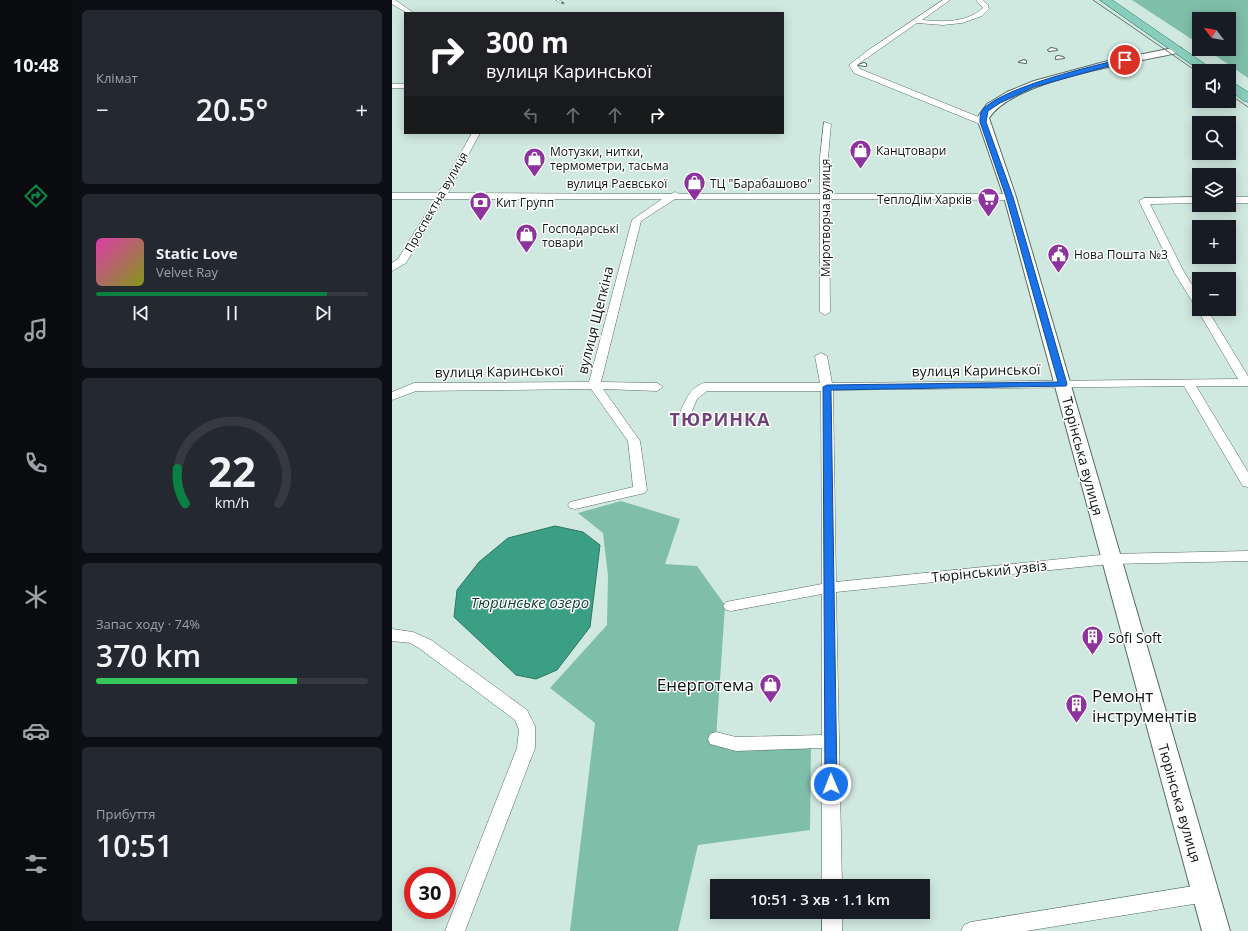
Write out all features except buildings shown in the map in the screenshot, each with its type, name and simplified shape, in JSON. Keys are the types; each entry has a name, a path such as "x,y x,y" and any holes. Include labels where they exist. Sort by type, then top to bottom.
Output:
{"main road":[{"path":"1106,0 1199,64"},
{"path":"983,122 984,112 992,105 1014,93 1042,82 1140,56 1178,50"},
{"path":"1236,89 1248,98"},
{"name":"Тюрінська вулиця","path":"983,122 1010,197 1063,384 1110,559 1216,931"}],"street":[{"path":"947,0 853,64 858,71 983,122"},
{"path":"916,21 933,24 972,19 986,9 985,5 978,0"},
{"path":"392,1 409,12"},
{"path":"392,86 404,86"},
{"name":"Миротворча вулиця","path":"825,312 824,157 827,124"},
{"name":"Проспектна вулиця","path":"392,268 402,261 442,196 475,134"},
{"name":"вулиця Раєвської","path":"392,196 675,195 1010,197"},
{"name":"вулиця Щепкіна","path":"574,505 640,490 634,441 594,385 637,220 675,195"},
{"path":"1192,200 1144,201 1179,272 1192,293"},
{"path":"1236,200 1248,200"},
{"path":"1206,316 1247,382"},
{"path":"821,356 827,387 832,879"},
{"name":"вулиця Каринської","path":"686,414 692,398 704,386 827,387 1189,384 1247,382"},
{"path":"1189,384 1248,483"},
{"name":"вулиця Каринської","path":"392,396 414,388 594,385 657,387"},
{"name":"Тюрінський узвіз","path":"731,606 829,588 1110,559 1248,556"},
{"path":"392,635 413,638 425,644 520,715 527,724 529,736 526,748 455,931"},
{"path":"716,739 736,744 830,741"},
{"path":"971,931 1206,893"},
{"path":"832,919 832,931"}],"shaded area":[{"path":"1132,0 1248,0 1248,78 1236,70 1236,64 1228,64 1216,56 1236,56 1236,12 1192,12 1192,39"},
{"path":"621,501 680,519 665,564 697,566 725,605 716,739 811,742 810,830 698,845 678,931 570,931 595,723 550,688 607,625 608,576 603,533 578,513"}],"water":[{"name":"Тюринське озеро","path":"555,526 583,532 600,545 590,627 557,670 536,679 516,675 454,617 457,590 479,562 508,538"}],"tram line":[{"path":"1093,0 1192,68"},
{"path":"1236,99 1248,107"}],"railway":[{"path":"557,0 563,3"}],"place":[{"name":"Канцтовари","path":"861,170"},
{"name":"Мотузки, нитки, термометри, тасьма","path":"535,178"},
{"name":"ТЦ \"Барабашово\"","path":"694,202"},
{"name":"ТеплоДім Харків","path":"988,218"},
{"name":"Кит Групп","path":"480,222"},
{"name":"Господарські товари","path":"526,254"},
{"name":"Нова Пошта №3","path":"1059,274"},
{"name":"Sofi Soft","path":"1093,656"},
{"name":"Енерготема","path":"770,704"},
{"name":"Ремонт інструментів","path":"1076,724"}],"district":[{"name":"ТЮРИНКА","path":"720,419"}],"route":[{"path":"831,784 827,387 1063,384 1010,197 983,122 983,115 986,110 998,101 1032,86 1052,79 1125,60"}]}
